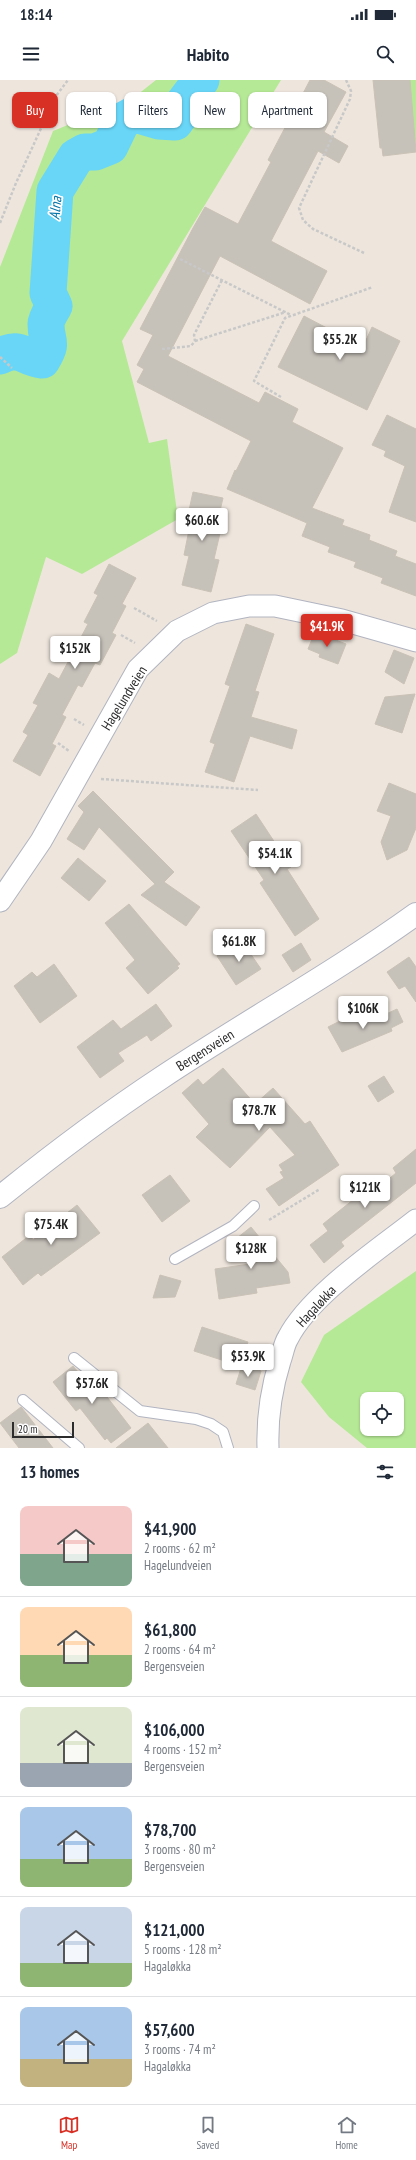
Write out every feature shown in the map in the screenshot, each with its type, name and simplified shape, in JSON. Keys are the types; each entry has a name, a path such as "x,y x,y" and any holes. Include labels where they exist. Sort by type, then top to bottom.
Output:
{"street":[{"name":"Hagelundveien","path":"0,901 41,841 138,670 177,631 213,613 249,606 275,606 342,620 416,641"},
{"name":"Bergensveien","path":"0,1197 84,1132 162,1077 365,949 416,914"},
{"name":"Hagaløkka","path":"268,1448 267,1425 272,1389 288,1338 306,1312 327,1291 416,1220"}],"lane":[{"path":"174,1259 233,1226 254,1206"},
{"path":"74,1358 140,1411 196,1419 212,1424 223,1432 228,1448"},
{"path":"23,1400 79,1448"}],"path":[{"path":"0,223 16,183 56,96 68,80"},
{"path":"346,80 351,91 350,99 299,208 303,220 313,229 364,253"},
{"path":"180,259 292,315"},
{"path":"195,341 194,335 222,280"},
{"path":"281,398 254,381 285,318 373,287"},
{"path":"162,349 191,346 195,341 286,312"},
{"path":"0,357 12,368"},
{"path":"134,608 161,624"},
{"path":"121,635 139,645"},
{"path":"58,743 74,755"},
{"path":"101,779 258,790"},
{"path":"269,1220 320,1189"}],"green space":[{"path":"156,80 281,80 274,92 248,92 248,128 252,128 122,341 149,443 167,439 178,519 82,574 46,557 17,653 0,664 0,267 53,131 66,126 66,128 116,128 116,105 124,102 124,128 182,128 182,92 141,92"},
{"path":"408,80 416,80 416,148"},
{"path":"416,1271 416,1448 367,1448 329,1417 301,1382 324,1335"}],"building":[{"path":"310,80 324,80 346,92 327,127 327,92 304,92"},
{"path":"373,80 410,80 416,152 383,156 382,148 380,148"},
{"path":"285,128 326,128 324,132 348,146 339,163 318,151 271,241 327,271 310,304 220,256 168,356 259,403 265,392 298,409 292,422 343,448 312,508 344,520 342,525 370,535 369,540 397,551 395,556 416,564 416,596 381,583 383,578 354,567 356,562 328,552 330,547 302,536 307,523 227,489 235,470 236,471 251,441 137,382 144,369 137,365 153,335 140,329 205,207 238,224 271,162 268,160"},
{"path":"304,316 363,347 372,327 400,341 367,410 278,367"},
{"path":"387,415 416,429 416,522 389,512 405,466 384,456 386,451 372,445"},
{"path":"193,492 223,498 216,528 221,529 214,559 219,560 211,592 182,585 189,556 184,555 190,525 186,524"},
{"path":"109,564 136,578 122,604 126,606 112,633 116,635 100,665 95,663 82,687 78,685 62,715 66,717 52,744 56,746 40,776 13,761 28,735 23,732 38,705 33,703 49,673 59,679 88,624 84,622 98,595 94,593"},
{"path":"246,624 274,634 255,691 259,692 251,717 297,730 292,749 250,736 234,782 205,772 215,744 210,742 230,686 225,684"},
{"path":"315,632 346,644 338,664 319,657 320,654 308,649"},
{"path":"394,650 414,658 404,684 385,672"},
{"path":"415,694 402,733 375,724 385,697"},
{"path":"389,783 416,794 416,828 407,850 387,860 381,842 391,816 377,811"},
{"path":"93,791 174,872 164,882 200,907 186,926 141,895 155,884 99,827 84,850 67,839 84,812 78,806"},
{"path":"256,814 291,867 287,869 319,919 295,936 260,883 264,880 231,831"},
{"path":"78,858 106,881 89,901 61,878"},
{"path":"129,904 180,964 177,966 179,968 148,994 126,968 135,960 105,923"},
{"path":"241,940 261,969 236,985 217,956"},
{"path":"301,943 311,960 293,972 282,955"},
{"path":"409,957 416,967 416,1002 405,986 399,989 387,972"},
{"path":"54,964 77,996 40,1023 14,986 32,972 37,977"},
{"path":"156,1004 172,1026 151,1041 147,1035 118,1053 124,1061 100,1078 77,1047 113,1020 121,1029"},
{"path":"397,1009 403,1022 391,1028 392,1031 342,1052 328,1027 356,1013 362,1025"},
{"path":"223,1068 255,1104 273,1088 305,1124 310,1121 339,1165 279,1206 266,1189 284,1178 280,1172 283,1171 279,1165 295,1155 270,1127 230,1168 196,1137 209,1124 182,1093 198,1079 203,1085"},
{"path":"384,1076 394,1092 378,1102 368,1086"},
{"path":"416,1149 416,1183 341,1242 344,1246 324,1263 310,1245 328,1231 323,1224 359,1195 363,1200 396,1173 393,1168"},
{"path":"170,1175 190,1201 162,1222 142,1195"},
{"path":"77,1205 100,1233 41,1276 38,1273 23,1285 2,1257 30,1235 33,1240"},
{"path":"251,1227 288,1272 290,1283 256,1288 257,1293 219,1299 215,1269 257,1263 237,1238"},
{"path":"160,1275 181,1281 175,1297 153,1298"},
{"path":"202,1327 248,1342 240,1366 194,1351"},
{"path":"242,1365 261,1371 255,1390 236,1384"},
{"path":"73,1366 99,1397 104,1393 131,1428 111,1443 107,1438 105,1440 80,1408 76,1411 53,1382"},
{"path":"21,1407 53,1448 19,1448 0,1423"},
{"path":"148,1423 168,1448 116,1448"}],"waterway":[{"name":"Alna","path":"0,356 7,353 18,352 35,359 42,360 48,349 49,345 46,322 54,306 48,293 55,191 76,157 85,152 95,152 110,146 122,121 135,114 159,121 175,122 184,109 183,104 201,80"}]}
